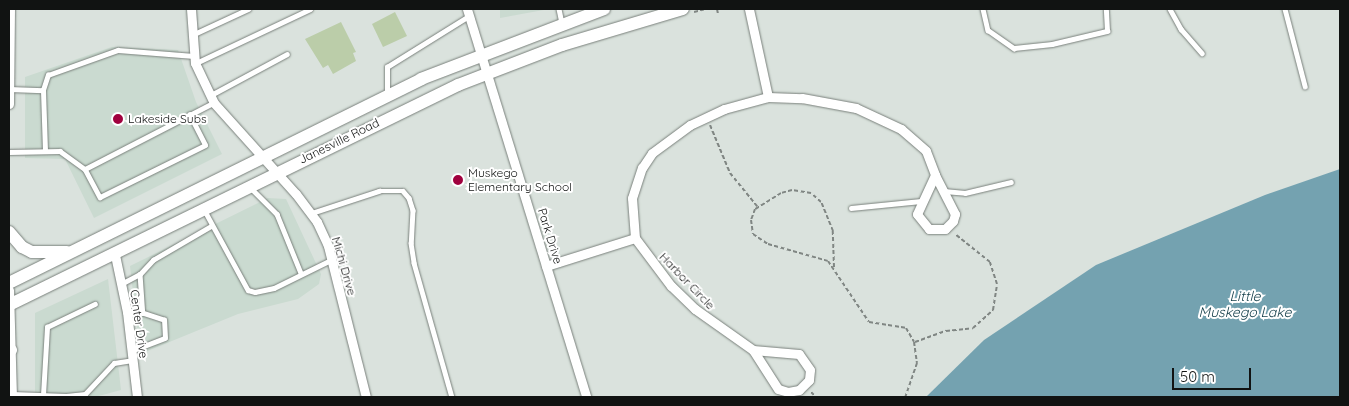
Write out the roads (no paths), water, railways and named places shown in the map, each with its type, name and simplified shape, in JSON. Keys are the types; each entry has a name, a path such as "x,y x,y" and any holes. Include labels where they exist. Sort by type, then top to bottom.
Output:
{"main road":[{"name":"Janesville Road","path":"9,283 387,96 482,53 604,9"},
{"name":"Janesville Road","path":"10,305 115,255 276,172 488,73 562,45 683,9"},
{"path":"188,196 200,211"},
{"path":"9,232 22,248 36,253 64,253 91,244"}],"street":[{"path":"9,104 10,9"},
{"name":"Michi Drive","path":"191,9 191,35 195,60 212,99 310,214 328,246 366,397"},
{"path":"749,9 768,97"},
{"name":"Park Drive","path":"469,12 586,397"},
{"path":"546,266 635,238 632,198 642,168 663,143 706,116 768,97 819,99 871,114 914,138 931,158 935,175 952,203 955,214 947,228 934,230 923,226 918,214 921,200 935,175"},
{"name":"Harbor Circle","path":"635,238 671,286 695,309 753,350 767,377 778,389 788,392 799,390 809,380 810,370 799,354 753,350"},
{"name":"Center Drive","path":"115,255 127,315 136,397"},
{"path":"9,290 12,395"}],"lane":[{"path":"191,35 248,9"},
{"path":"45,152 43,90 48,74 118,50 195,60 310,9"},
{"path":"560,9 562,23"},
{"path":"983,9 988,30 1014,48 1052,44 1107,31 1106,9"},
{"path":"1170,9 1181,29 1202,53"},
{"path":"1285,9 1306,86"},
{"path":"387,96 387,67 469,12"},
{"path":"85,169 190,115 212,99 287,54"},
{"path":"9,89 43,90"},
{"path":"9,152 60,151 85,169 100,197 205,145 190,115"},
{"path":"943,191 965,193 1011,182"},
{"path":"250,186 258,198 277,214 301,273"},
{"path":"310,214 379,191 403,191 409,198 413,210 411,242 414,263 452,397"},
{"path":"851,208 921,200"},
{"path":"200,211 221,237 248,290 255,292 274,288 301,273 332,260"},
{"path":"121,284 140,274 153,260 212,226"},
{"path":"140,274 143,313"},
{"path":"43,395 47,327 95,304"},
{"path":"12,395 85,394 114,363 165,338 164,320 143,313 127,315"}],"water":[{"name":"Little Muskego Lake","path":"1340,169 1340,397 926,397 984,340 1096,265 1265,195"}],"place":[{"name":"Lakeside Subs","path":"118,119"},
{"name":"Muskego Elementary School","path":"458,180"}]}
